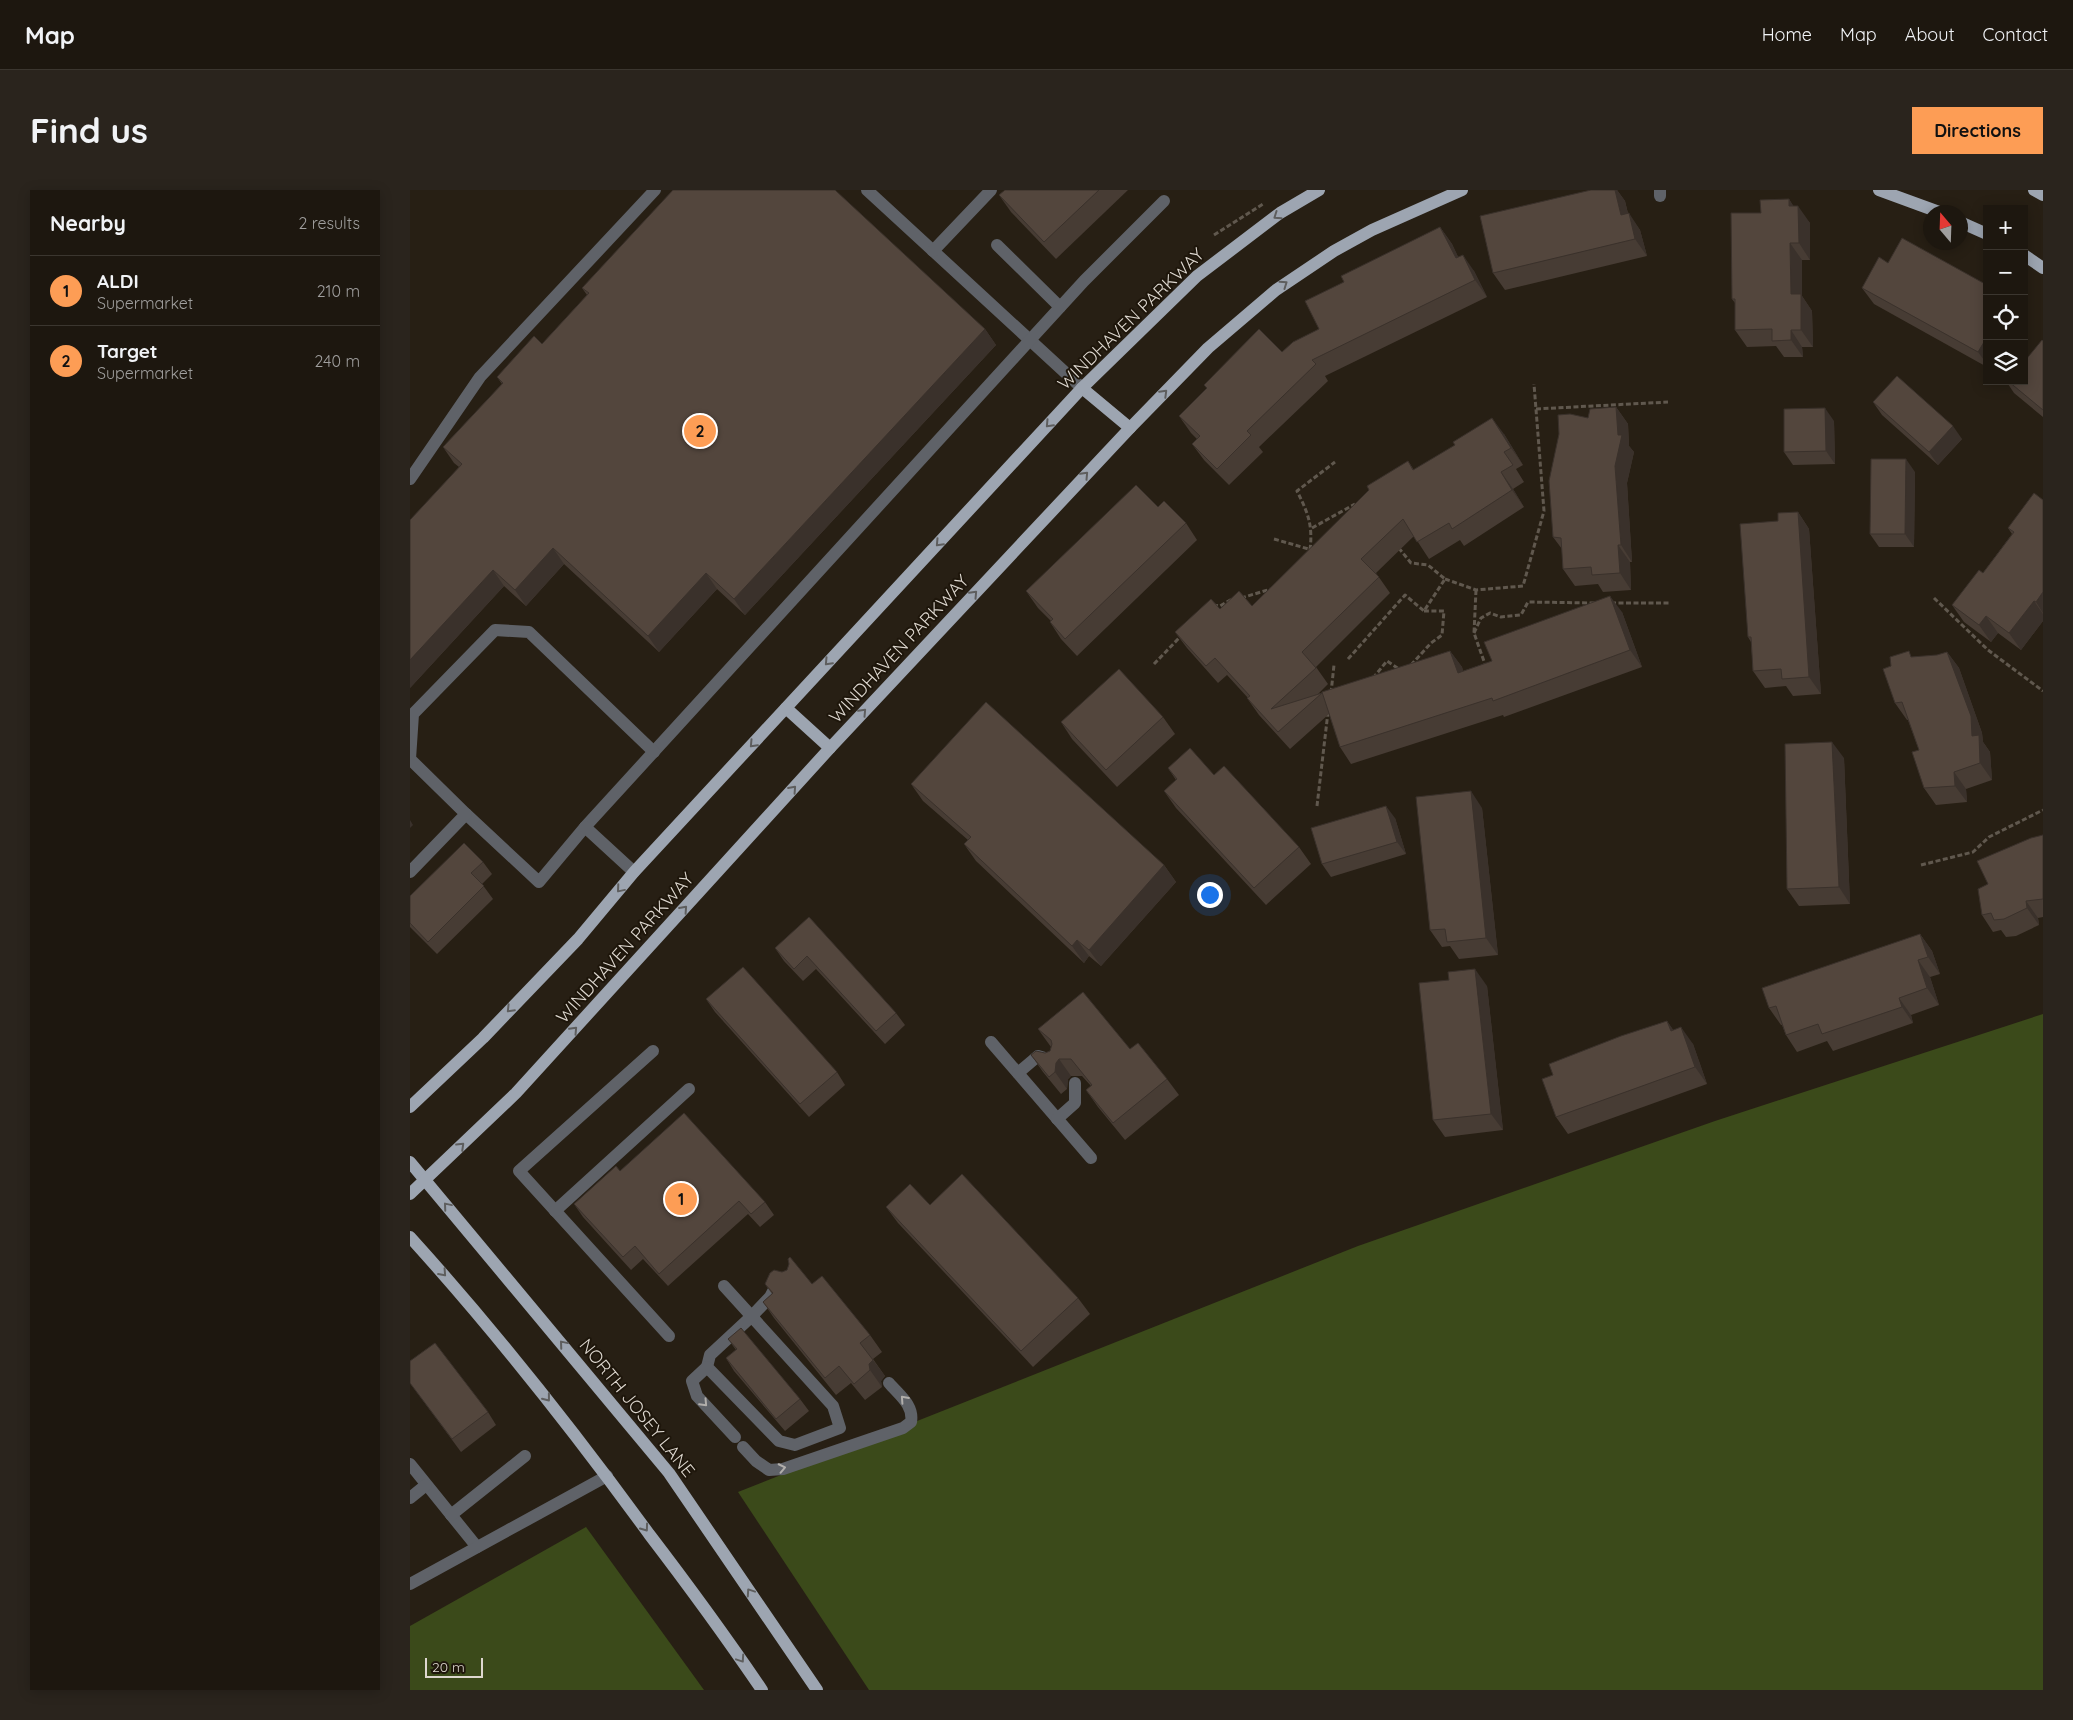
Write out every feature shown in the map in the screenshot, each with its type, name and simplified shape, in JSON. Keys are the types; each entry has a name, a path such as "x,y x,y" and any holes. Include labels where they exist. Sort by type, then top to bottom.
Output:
{"main road":[{"name":"WINDHAVEN PARKWAY","path":"410,1106 483,1038 578,939 634,872 1082,388 1197,276 1280,214 1319,190"},
{"name":"WINDHAVEN PARKWAY","path":"410,1194 516,1093 830,748 1130,428 1208,348 1276,290 1334,252 1372,230 1462,190"},
{"path":"1879,190 1923,206"},
{"path":"2034,190 2043,195"},
{"path":"1968,226 1983,232"},
{"path":"2028,259 2043,268"},
{"path":"1082,388 1130,428"},
{"path":"786,708 830,748"},
{"name":"NORTH JOSEY LANE","path":"410,1162 669,1473 817,1690"},
{"path":"410,1237 456,1288 526,1372 607,1476 731,1644 762,1690"}],"lane":[{"path":"412,470 480,377 655,190"},
{"path":"867,190 1082,388"},
{"path":"933,251 991,190"},
{"path":"654,752 529,632 495,630 413,714 410,759 539,882 585,828 1060,307 1164,201"},
{"path":"997,245 1060,307"},
{"path":"410,872 466,814"},
{"path":"585,828 634,872"},
{"path":"991,1042 1091,1158"},
{"path":"653,1051 518,1171 669,1336"},
{"path":"1018,1073 1038,1056 1056,1062"},
{"path":"1058,1119 1075,1103 1075,1082"},
{"path":"555,1211 689,1089"},
{"path":"793,1281 783,1277 777,1282 770,1297 710,1355 707,1367 692,1381 697,1396 739,1442 756,1460 769,1470 782,1469 903,1428 910,1422 912,1415 909,1405 888,1383"},
{"path":"707,1367 779,1441 795,1445 840,1428 833,1406 724,1286"},
{"path":"451,1515 524,1456"},
{"path":"410,1464 477,1548"},
{"path":"410,1584 607,1476"},
{"path":"410,1498 426,1485"}],"path":[{"path":"1214,235 1267,201"},
{"path":"1392,540 1411,563 1428,566 1445,579 1476,590 1524,586 1544,511 1534,384"},
{"path":"1536,409 1668,402"},
{"path":"1308,559 1312,528 1307,511 1297,491 1334,462"},
{"path":"1312,528 1362,501"},
{"path":"1274,539 1318,551"},
{"path":"1424,611 1445,579"},
{"path":"1210,604 1220,606 1231,599 1246,598 1273,589"},
{"path":"1476,590 1474,633 1488,676"},
{"path":"1348,659 1405,595 1424,611 1444,611 1442,635 1405,672 1387,661 1373,678"},
{"path":"1934,598 1988,650 2043,691"},
{"path":"1474,633 1481,618 1490,613 1501,617 1521,615 1528,602 1669,603"},
{"path":"1154,664 1185,631"},
{"path":"1318,806 1334,665"},
{"path":"1920,865 1973,852 1989,836 2043,810"}],"green space":[{"path":"2043,1014 2043,1690 869,1690 738,1492 1358,1246 1715,1121"},
{"path":"586,1527 704,1690 410,1690 410,1626"}],"building":[{"path":"673,190 835,190 985,329 734,599 706,573 648,636 553,548 515,590 493,570 410,660 410,520 462,464 443,447 503,383 497,377 534,336 542,344 589,293 582,288"},
{"path":"1005,190 1099,190 1044,242 999,195"},
{"path":"1591,190 1615,190 1621,215 1629,213 1635,239 1493,273 1480,216"},
{"path":"1789,199 1789,206 1798,206 1799,243 1790,243 1791,294 1801,294 1801,330 1791,330 1791,340 1772,341 1772,329 1735,330 1735,299 1732,299 1731,213 1761,213 1760,200"},
{"path":"1440,227 1456,258 1463,255 1475,280 1312,360 1316,364 1247,431 1251,435 1217,469 1192,444 1200,436 1179,416 1207,388 1204,385 1259,329 1282,352 1293,342 1319,329 1305,301 1344,282 1341,276"},
{"path":"1902,238 1983,283 1983,344 1978,352 1862,288 1879,257 1888,263"},
{"path":"2042,340 2043,410 2013,385 2028,385 2028,357"},
{"path":"1897,376 1953,426 1929,452 1873,402"},
{"path":"1616,407 1618,435 1622,435 1615,466 1621,545 1618,545 1620,573 1592,575 1591,567 1563,569 1561,538 1553,537 1549,481 1559,434 1558,415 1570,414 1588,418 1590,409"},
{"path":"1825,408 1826,451 1784,452 1784,409"},
{"path":"1492,418 1511,448 1504,452 1513,465 1501,472 1512,490 1452,529 1449,523 1417,542 1403,519 1361,559 1379,577 1302,652 1316,668 1271,709 1322,693 1278,732 1247,698 1250,696 1215,658 1206,666 1175,632 1211,599 1220,609 1239,591 1252,606 1369,490 1367,486 1408,461 1413,470 1455,445 1453,442"},
{"path":"1871,459 1906,459 1905,534 1870,534"},
{"path":"1136,485 1158,507 1164,501 1186,523 1065,639 1050,622 1053,619 1026,591"},
{"path":"2034,493 2043,500 2043,592 2009,633 1986,616 1979,625 1952,605 1979,570 1983,573 2014,532 2008,528"},
{"path":"1798,512 1809,677 1782,679 1781,669 1753,671 1751,637 1748,637 1740,524 1778,521 1778,513"},
{"path":"1610,596 1630,650 1493,701 1492,698 1340,747 1322,692 1450,651 1458,673 1492,661 1484,642"},
{"path":"1909,651 1911,657 1937,655 1947,652 1971,716 1972,736 1979,735 1980,763 1954,772 1955,786 1924,788 1912,752 1919,750 1902,702 1895,703 1883,669 1891,666 1890,657"},
{"path":"1119,669 1163,717 1106,770 1061,722"},
{"path":"986,702 1164,865 1089,950 1077,940 1072,946 964,844 971,837 911,784"},
{"path":"1832,742 1839,887 1787,889 1785,744"},
{"path":"1190,748 1214,775 1224,766 1299,847 1254,888 1164,791 1177,779 1168,768"},
{"path":"1471,791 1486,938 1447,942 1445,929 1430,930 1416,797"},
{"path":"1386,806 1397,842 1322,864 1311,828"},
{"path":"2043,835 2043,899 2026,901 2027,908 2004,919 1994,920 1991,913 1982,915 1978,889 1988,884 1977,861 2031,838"},
{"path":"464,843 483,862 471,873 484,886 428,942 410,923 410,896"},
{"path":"809,917 896,1013 876,1031 807,956 794,969 775,948"},
{"path":"1920,934 1928,957 1918,960 1927,988 1899,998 1902,1007 1822,1034 1818,1024 1786,1035 1776,1006 1769,1008 1762,988"},
{"path":"743,967 837,1072 800,1104 706,999"},
{"path":"1475,969 1491,1114 1433,1120 1419,983 1449,980 1448,972"},
{"path":"1083,992 1130,1049 1138,1043 1167,1079 1113,1123 1086,1090 1092,1085 1071,1059 1059,1059 1056,1063 1055,1072 1049,1077 1031,1055 1036,1051 1045,1053 1050,1051 1051,1040 1038,1029"},
{"path":"1667,1021 1671,1031 1681,1027 1695,1067 1556,1117 1542,1079 1553,1075 1549,1064 1621,1036"},
{"path":"684,1113 765,1202 751,1214 739,1201 659,1274 635,1246 623,1257 574,1204 616,1166 620,1171"},
{"path":"962,1174 1078,1298 1021,1351 886,1207 910,1184 930,1205"},
{"path":"790,1257 812,1284 822,1276 870,1335 860,1343 873,1360 869,1364 870,1370 854,1384 839,1366 825,1378 763,1302 773,1293 765,1284 770,1273 774,1270 782,1272 787,1270"},
{"path":"741,1328 800,1399 776,1419 726,1358 737,1349 728,1339"},
{"path":"435,1343 488,1412 452,1439 410,1383 410,1361"}],"place":[{"name":"Target","path":"700,431"},
{"name":"ALDI","path":"681,1199"}]}
